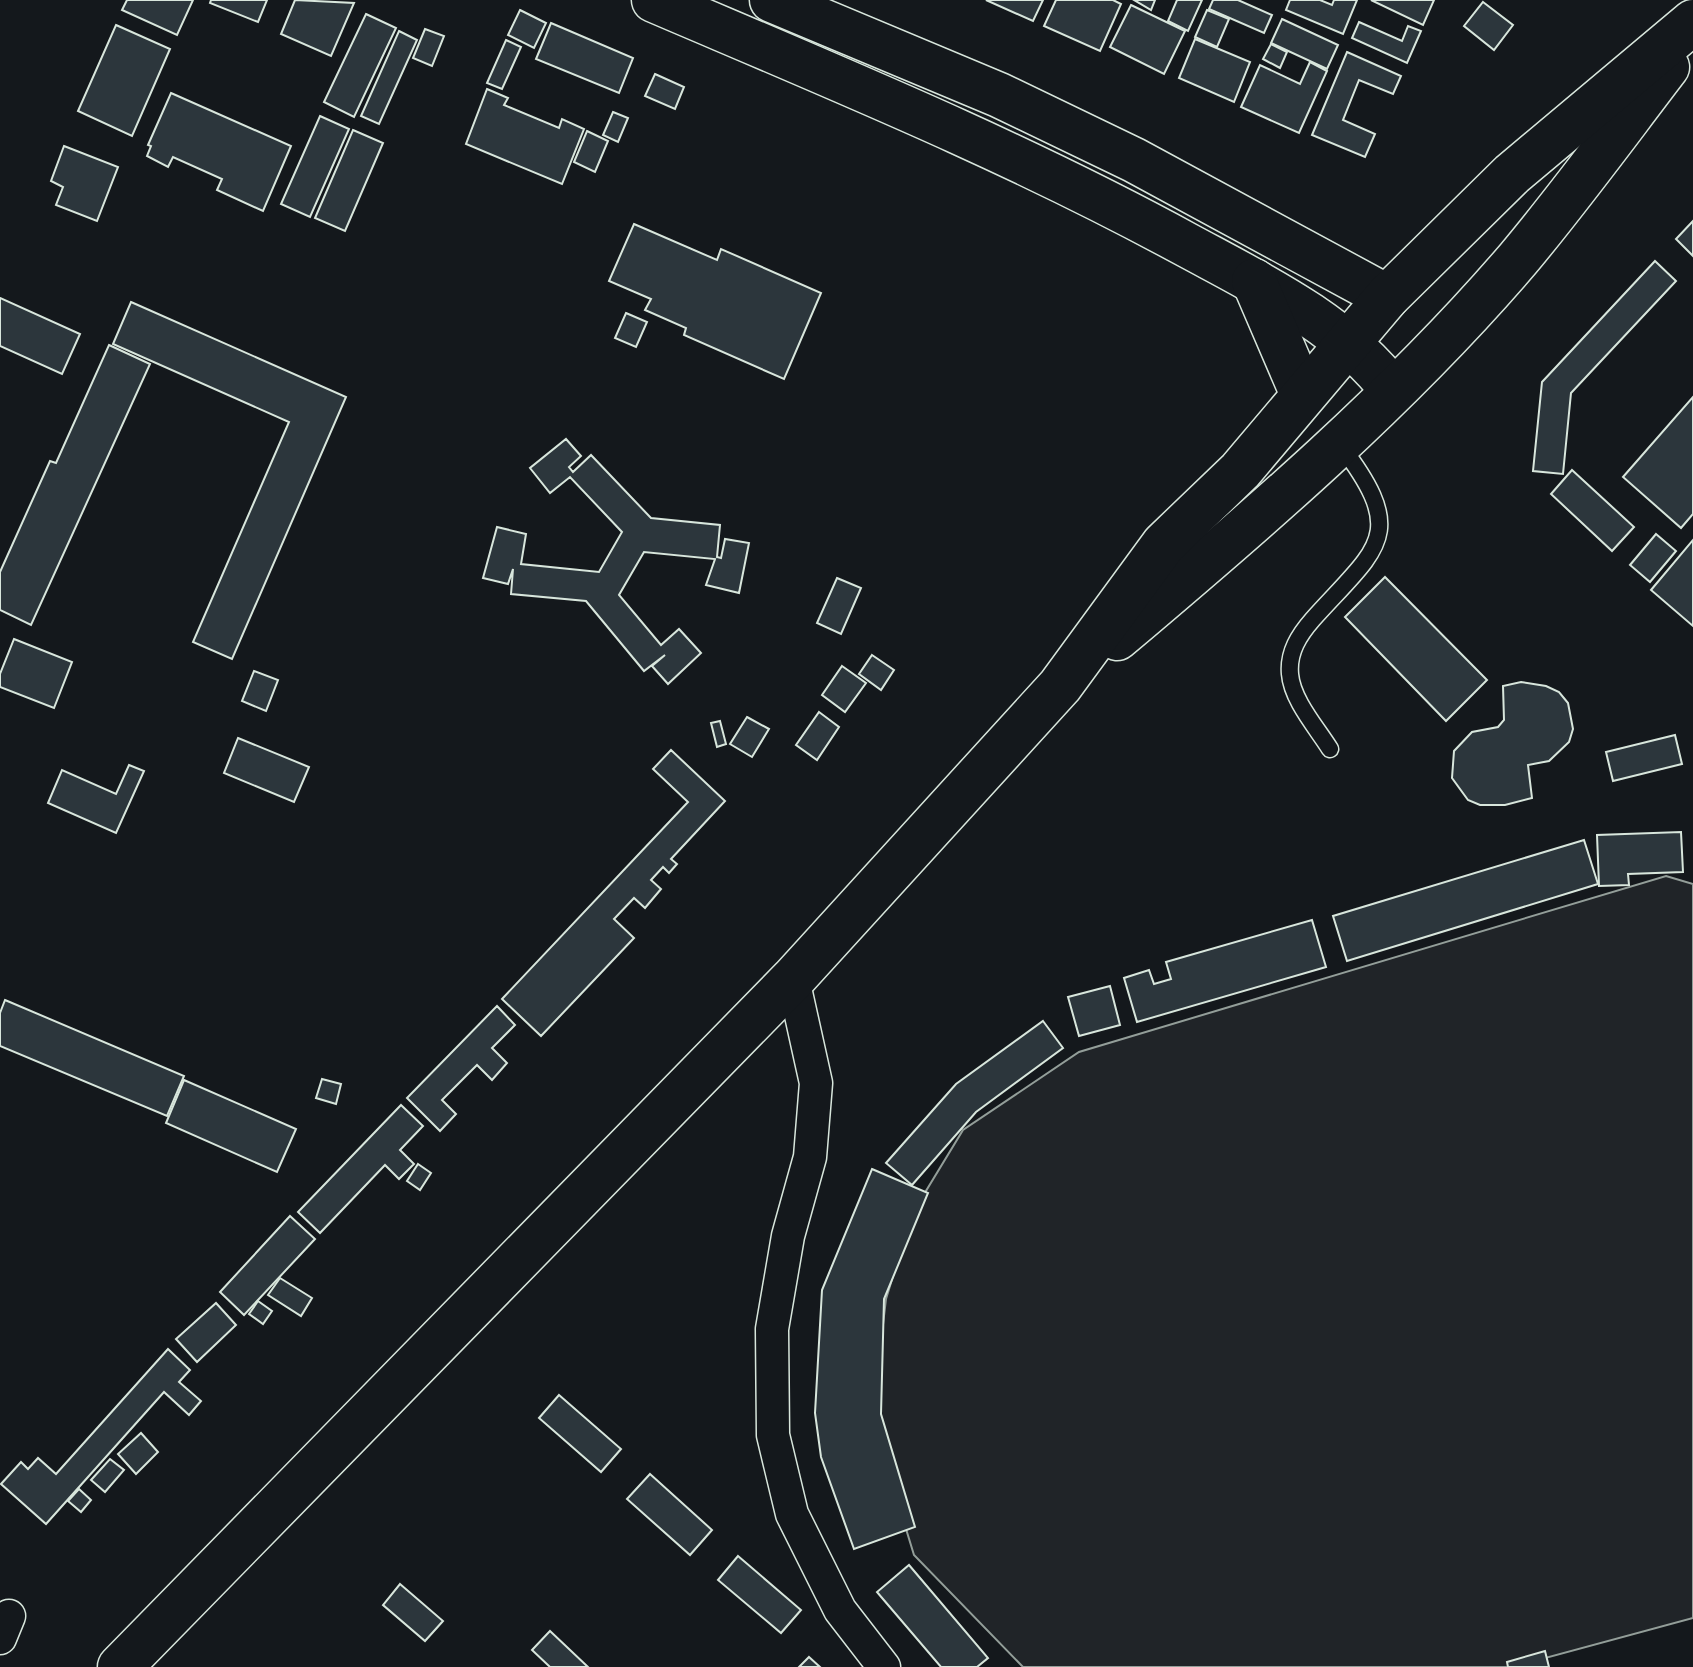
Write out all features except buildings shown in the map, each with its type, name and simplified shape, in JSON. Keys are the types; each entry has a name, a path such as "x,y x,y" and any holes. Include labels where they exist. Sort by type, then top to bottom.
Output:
{"main road":[{"path":"654,0 989,143 1103,199 1254,281 1350,344 1376,368 1393,391"},
{"path":"772,0 999,95 1134,160 1387,297"},
{"path":"120,1667 793,979 1060,686 1164,544 1240,471 1387,297 1512,174 1693,22"},
{"path":"1060,686 1209,560 1393,391 1519,258 1693,34"},
{"path":"1254,281 1303,395"}],"street":[{"path":"793,979 816,1083 810,1157 788,1236 772,1329 773,1435 792,1514 840,1610 884,1667"}],"lane":[{"path":"1330,749 1297,696 1290,676 1291,654 1300,634 1376,549 1382,527 1376,499 1363,474 1337,441"}],"shaded area":[{"path":"1666,876 1693,884 1693,1618 1512,1667 1023,1667 914,1555 872,1418 886,1299 912,1214 963,1130 1079,1052"}]}
